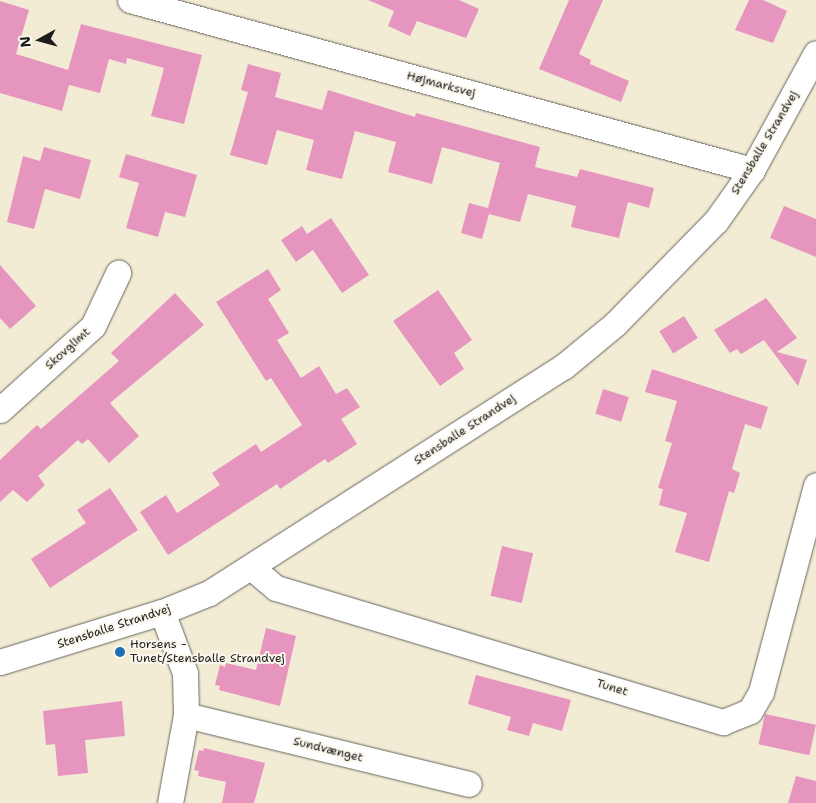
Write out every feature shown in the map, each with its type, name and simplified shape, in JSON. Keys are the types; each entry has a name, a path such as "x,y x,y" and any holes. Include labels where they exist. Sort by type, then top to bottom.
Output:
{"street":[{"name":"Højmarksvej","path":"130,0 752,170"},
{"name":"Stensballe Strandvej","path":"0,662 162,612 209,593 252,568 562,367 615,324 716,221 752,170 816,53"},
{"name":"Skovglimt","path":"0,410 93,326 118,273"},
{"name":"Tunet","path":"252,568 276,588 723,722 750,711 761,692 816,485"},
{"path":"162,612 185,673 186,715 170,803"},
{"name":"Sundvænget","path":"186,715 469,784"}],"building":[{"path":"368,0 459,0 479,9 466,38 417,21 410,36 388,26 394,11"},
{"path":"569,0 603,0 579,54 591,60 590,64 629,81 621,102 539,69"},
{"path":"749,0 763,0 787,11 773,43 735,30"},
{"path":"0,1 29,10 16,54 68,70 81,24 202,55 184,124 151,116 164,68 127,58 126,64 109,59 100,93 69,85 62,111 0,93"},
{"path":"248,64 281,73 275,97 322,110 328,90 415,117 416,113 540,147 535,167 577,177 580,169 654,188 649,208 628,202 619,238 571,227 576,206 528,194 520,222 489,214 482,239 461,233 469,203 488,208 500,163 442,147 432,184 388,172 396,142 355,131 342,179 306,170 314,140 277,130 267,165 230,155 248,92 241,90"},
{"path":"44,147 91,160 80,199 45,189 34,229 7,222 23,156 40,161"},
{"path":"126,154 197,175 185,217 165,212 158,237 126,228 139,183 119,177"},
{"path":"784,206 816,219 816,257 770,238"},
{"path":"331,218 369,275 342,293 313,250 296,262 281,240 302,226 307,234"},
{"path":"0,265 36,306 10,329 0,318"},
{"path":"268,269 281,290 268,299 289,333 277,340 301,378 319,366 336,394 347,388 360,407 341,419 357,444 328,463 325,459 280,489 277,484 168,555 140,512 166,495 177,513 220,485 212,473 256,444 261,452 302,425 271,378 266,381 216,302"},
{"path":"438,290 472,340 454,353 464,369 440,386 393,321"},
{"path":"175,293 204,325 110,403 139,436 109,463 88,439 82,444 78,440 38,476 45,485 27,502 13,490 0,502 0,460 37,425 41,429 119,361 111,353"},
{"path":"766,298 797,338 777,352 807,360 798,386 764,340 741,354 737,349 730,353 714,330"},
{"path":"684,316 698,338 673,353 659,331"},
{"path":"652,369 768,407 761,429 745,424 732,469 740,473 734,493 729,491 709,562 675,552 687,513 659,505 663,489 658,488 672,443 665,441 677,401 645,392"},
{"path":"603,389 629,397 621,422 595,414"},
{"path":"110,488 138,530 50,588 31,559 86,523 77,510"},
{"path":"502,546 533,553 522,603 491,596"},
{"path":"266,628 296,636 280,706 219,690 220,686 215,685 220,665 225,667 226,663 256,670"},
{"path":"476,675 571,700 562,731 533,723 529,736 507,730 511,717 468,704"},
{"path":"122,701 125,736 85,740 88,773 58,776 55,744 46,745 43,711"},
{"path":"765,714 816,725 809,755 759,744"},
{"path":"204,748 265,763 254,803 222,803 226,782 198,776 199,771 194,770 199,750 203,751"},
{"path":"796,776 816,781 816,803 788,803"}],"place":[{"name":"Horsens - Tunet/Stensballe Strandvej","path":"120,652"}]}
